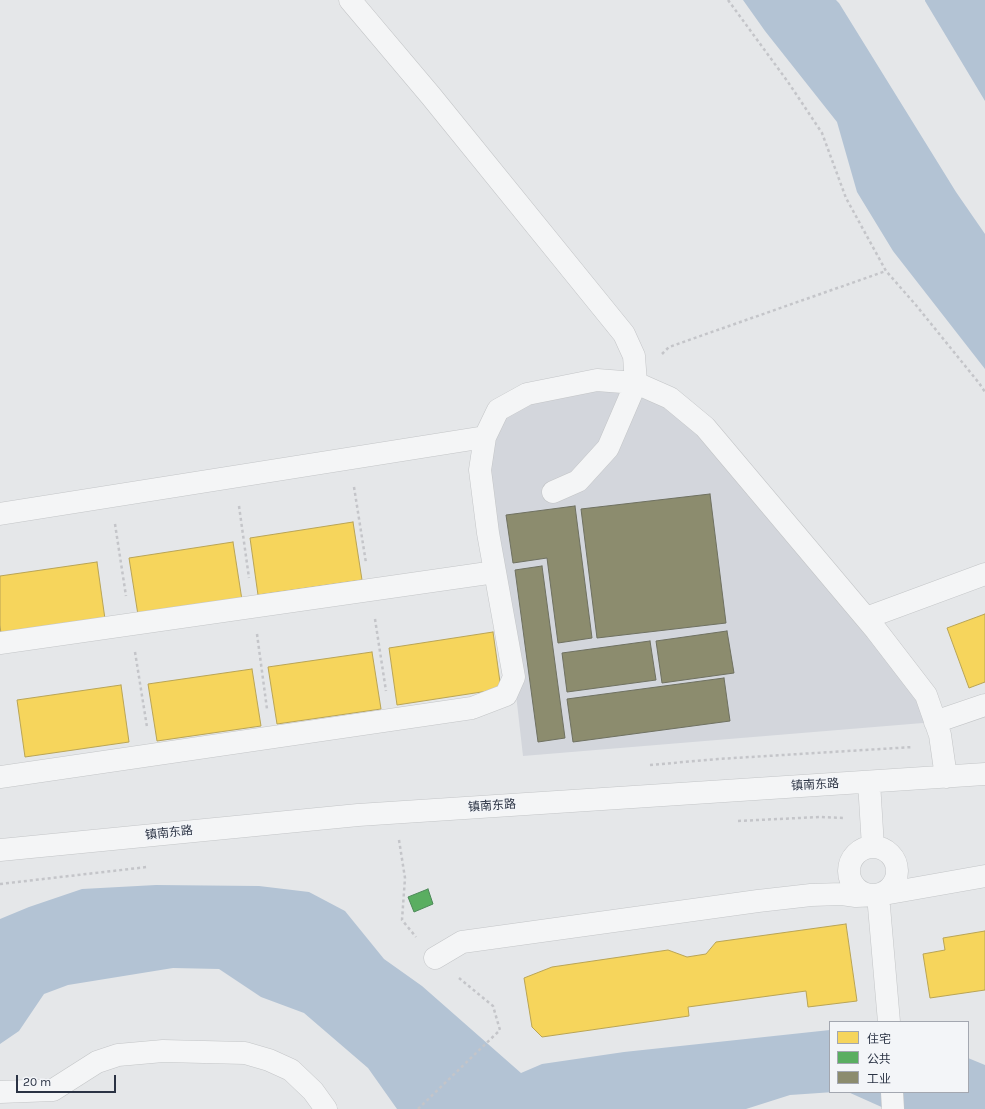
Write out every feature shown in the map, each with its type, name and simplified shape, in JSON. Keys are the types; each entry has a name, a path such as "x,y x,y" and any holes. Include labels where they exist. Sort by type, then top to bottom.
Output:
{"street":[{"path":"350,0 431,96 624,334 634,356 636,383 608,448 578,481 553,492"},
{"path":"0,777 472,708 506,695 514,677 488,533 480,470 485,436 498,410 527,394 597,380 636,383 670,398 705,427 866,618 926,695 940,735 946,777"},
{"path":"0,514 485,436"},
{"path":"0,643 495,572"},
{"path":"866,618 985,574"},
{"path":"935,722 985,705"},
{"name":"镇南东路","path":"0,850 358,815 985,774"},
{"path":"869,782 874,847"},
{"path":"874,847 880,848 892,856 896,862 897,869 896,876 890,888 878,895 869,895 862,893 855,888 850,881 848,873 851,861 858,852 865,848 874,847"},
{"path":"435,958 462,942 758,900 811,895 878,895 985,876"},
{"path":"878,895 889,1017"},
{"path":"0,1092 53,1090 97,1062 118,1055 163,1051 245,1053 269,1060 291,1070 313,1091 326,1109"},
{"path":"892,1093 893,1109"}],"path":[{"path":"728,0 788,82 822,133 846,198 886,271 930,322 985,392"},
{"path":"636,383 669,347 886,271"},
{"path":"732,822 819,817 872,818"},
{"path":"392,840 399,840"},
{"path":"0,884 151,866"},
{"path":"418,1109 500,1030"}],"shaded area":[{"path":"636,383 705,427 935,722 523,756 514,677 480,470 498,410"}],"water":[{"path":"743,0 836,0 839,3 956,192 985,234 985,369 893,251 857,192 837,122 765,31"},
{"path":"985,0 985,101 925,1"},
{"path":"156,885 259,886 309,892 345,911 384,959 422,986 521,1073 542,1064 624,1052 829,1030 829,1092 790,1095 746,1109 397,1109 368,1068 304,1013 261,997 219,969 173,968 68,985 44,994 19,1031 0,1044 0,919 29,907 82,889"},
{"path":"969,1058 985,1065 985,1109 886,1109 850,1093 969,1093"}],"building: 住宅":[{"path":"353,522 362,580 258,595 250,538"},
{"path":"233,542 242,600 138,615 129,558"},
{"path":"97,562 105,619 1,634 0,576"},
{"path":"985,614 985,682 969,688 947,628"},
{"path":"493,632 501,689 397,705 389,648"},
{"path":"372,652 381,709 277,724 268,667"},
{"path":"252,669 261,726 157,741 148,684"},
{"path":"121,685 129,742 25,757 17,700"},
{"path":"846,924 857,1001 808,1007 806,991 688,1007 689,1016 542,1037 532,1027 524,978 552,967 668,950 687,957 706,954 716,942"},
{"path":"985,931 985,990 930,998 923,954 945,950 943,938"}],"building: 公共":[{"path":"428,889 433,904 414,912 408,897"}],"building: 工业":[{"path":"710,494 726,623 597,638 581,509"},
{"path":"575,506 592,638 558,643 547,558 513,563 506,515"},
{"path":"542,566 565,738 538,742 515,570"},
{"path":"727,631 734,673 662,683 656,641"},
{"path":"650,641 656,680 567,692 562,653"},
{"path":"724,678 730,721 573,742 567,699"}]}
